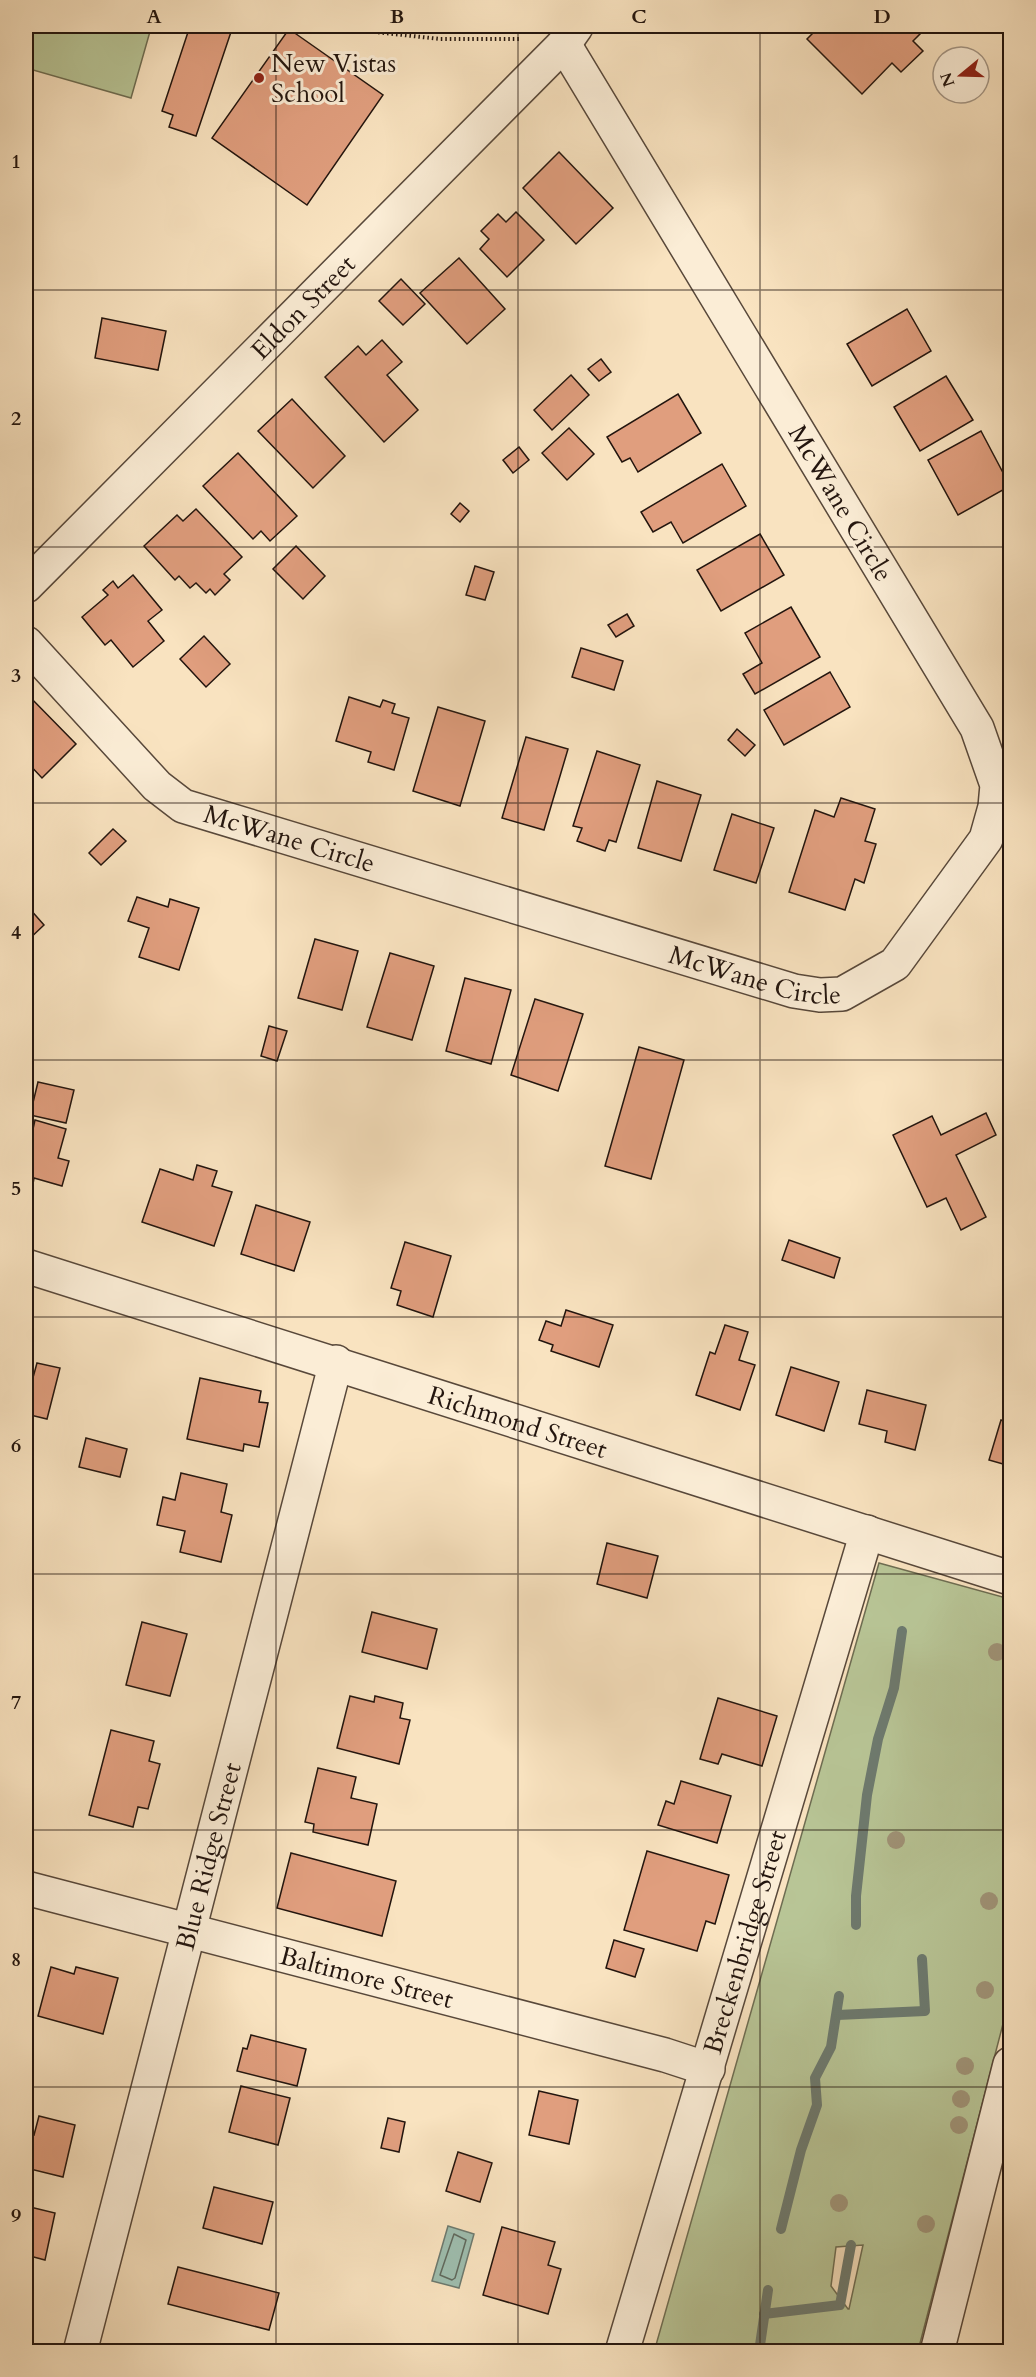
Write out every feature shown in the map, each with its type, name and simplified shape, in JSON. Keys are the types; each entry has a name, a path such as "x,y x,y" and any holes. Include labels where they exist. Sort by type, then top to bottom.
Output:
{"street":[{"name":"Eldon Street","path":"26,586 570,35"},
{"name":"McWane Circle","path":"26,643 157,786 183,806 794,991 820,995 842,994 895,964 986,839 995,807 996,785 990,761 971,718 570,35"},
{"name":"Richmond Street","path":"26,1266 336,1362 1011,1578"},
{"name":"Blue Ridge Street","path":"80,2352 336,1362"},
{"name":"Breckenbridge Street","path":"622,2352 867,1532"},
{"name":"Baltimore Street","path":"26,1888 665,2055 708,2069"},
{"path":"937,2352 1011,2064"}],"path":[{"path":"320,26 440,39 520,39"}],"green space":[{"path":"26,26 151,28 131,98 26,68"},
{"path":"879,1563 1010,1599 1010,1997 918,2351 654,2352","holes":["863,2245 849,2309 831,2286 836,2247"]}],"water":[{"path":"448,2226 474,2234 459,2288 432,2281"}],"building":[{"path":"190,26 233,26 196,136 169,127 173,115 162,111"},
{"path":"820,26 928,26 913,41 923,51 901,72 892,63 862,94 807,39"},
{"path":"289,29 383,95 307,205 212,138"},
{"path":"559,152 613,208 576,244 523,188"},
{"path":"516,212 544,240 507,277 480,249 489,239 481,231 498,214 506,222"},
{"path":"459,258 505,309 467,344 420,293"},
{"path":"401,279 425,304 403,325 379,301"},
{"path":"907,309 931,351 872,386 847,344"},
{"path":"102,318 166,331 158,370 95,358"},
{"path":"382,340 402,362 387,375 418,410 384,442 325,377 358,346 366,355"},
{"path":"601,359 611,372 599,381 588,369"},
{"path":"571,375 589,395 552,430 534,410"},
{"path":"946,376 973,420 920,451 894,407"},
{"path":"678,394 701,433 638,472 630,458 622,462 607,437"},
{"path":"292,399 345,456 313,488 258,431"},
{"path":"569,428 594,454 567,480 542,453"},
{"path":"981,431 1010,486 958,515 928,460"},
{"path":"519,447 529,460 513,473 503,460"},
{"path":"238,453 297,516 270,541 261,531 253,539 203,486"},
{"path":"722,464 746,506 683,543 671,522 653,532 641,512"},
{"path":"460,503 469,511 460,522 451,514"},
{"path":"196,509 242,557 224,574 230,580 215,595 210,589 206,593 196,583 190,588 179,576 175,580 144,546 177,515 183,521"},
{"path":"760,534 784,575 721,611 697,570"},
{"path":"296,546 325,576 303,599 273,569"},
{"path":"475,566 494,572 485,600 466,595"},
{"path":"133,575 162,610 148,621 164,641 133,667 111,640 105,645 82,617 108,595 103,590 113,581 118,588"},
{"path":"791,607 820,657 755,694 743,674 762,663 745,633"},
{"path":"627,614 634,626 616,637 608,625"},
{"path":"204,636 230,664 206,687 180,659"},
{"path":"581,648 623,661 614,690 572,677"},
{"path":"830,672 850,707 784,745 764,710"},
{"path":"26,693 76,744 42,778 26,761"},
{"path":"349,697 380,707 383,700 395,704 392,713 409,718 394,770 368,762 371,752 336,741"},
{"path":"438,707 485,721 460,806 413,791"},
{"path":"737,729 755,745 745,756 728,740"},
{"path":"526,737 568,749 544,830 502,818"},
{"path":"597,751 640,765 616,842 609,840 605,851 577,841 582,828 573,826"},
{"path":"657,781 701,795 681,861 638,848"},
{"path":"841,798 875,809 865,841 876,844 864,883 855,879 845,910 789,892 815,810 834,817"},
{"path":"732,814 774,828 756,883 714,870"},
{"path":"113,829 126,841 101,865 89,853"},
{"path":"137,897 168,907 170,899 199,908 179,970 139,957 149,928 128,921"},
{"path":"29,908 44,925 26,942 26,911"},
{"path":"315,939 358,951 342,1010 298,998"},
{"path":"390,953 434,966 412,1040 367,1027"},
{"path":"465,978 511,990 491,1064 446,1051"},
{"path":"535,999 583,1014 558,1091 511,1075"},
{"path":"269,1026 287,1031 277,1061 261,1056"},
{"path":"639,1047 684,1060 651,1179 605,1166"},
{"path":"38,1082 74,1090 66,1123 30,1115"},
{"path":"986,1113 996,1135 956,1155 986,1217 961,1230 946,1198 927,1207 893,1135 932,1116 941,1135"},
{"path":"35,1120 66,1129 58,1158 69,1161 62,1186 34,1178 33,1184 26,1182 26,1127 33,1129"},
{"path":"197,1165 217,1171 212,1186 232,1192 214,1246 142,1222 160,1169 193,1180"},
{"path":"256,1205 310,1222 294,1271 241,1254"},
{"path":"789,1240 840,1258 834,1278 782,1260"},
{"path":"405,1242 451,1256 433,1317 397,1305 401,1291 391,1288"},
{"path":"566,1310 613,1325 599,1367 551,1351 553,1345 539,1340 546,1321 561,1326"},
{"path":"725,1325 748,1332 739,1360 755,1365 740,1410 696,1395 710,1352 715,1354"},
{"path":"37,1363 60,1368 47,1419 26,1414 26,1403"},
{"path":"791,1367 839,1382 824,1431 776,1415"},
{"path":"200,1378 261,1391 259,1402 268,1403 259,1447 244,1444 243,1451 187,1439"},
{"path":"867,1390 926,1405 915,1450 885,1442 887,1431 859,1424"},
{"path":"1001,1420 1010,1423 1010,1466 989,1460"},
{"path":"86,1438 127,1449 120,1477 79,1467"},
{"path":"181,1473 227,1484 221,1512 232,1515 221,1562 180,1552 185,1531 157,1525 163,1497 175,1500"},
{"path":"607,1543 658,1556 647,1598 597,1584"},
{"path":"372,1612 437,1629 427,1669 362,1652"},
{"path":"142,1622 187,1634 170,1696 126,1685"},
{"path":"350,1696 374,1702 375,1696 403,1703 400,1718 410,1720 399,1764 337,1748"},
{"path":"718,1698 777,1716 762,1766 722,1754 718,1764 700,1759"},
{"path":"111,1730 154,1741 149,1761 160,1764 148,1809 138,1807 133,1827 89,1815"},
{"path":"318,1768 356,1777 351,1798 377,1804 368,1845 313,1832 314,1824 305,1822"},
{"path":"681,1781 731,1796 717,1843 658,1825 666,1801 674,1804"},
{"path":"647,1851 729,1875 715,1924 706,1921 697,1951 624,1930"},
{"path":"291,1853 396,1881 382,1936 277,1908"},
{"path":"614,1940 644,1949 635,1977 606,1968"},
{"path":"51,1967 74,1974 76,1967 118,1978 103,2034 38,2016"},
{"path":"251,2035 306,2049 297,2086 237,2071 243,2048 247,2049"},
{"path":"241,2086 290,2098 278,2145 229,2132"},
{"path":"539,2091 578,2100 569,2144 529,2135"},
{"path":"39,2116 75,2125 63,2177 26,2168 26,2133 34,2135"},
{"path":"388,2118 405,2122 399,2152 381,2148"},
{"path":"458,2152 492,2163 480,2202 446,2191"},
{"path":"214,2187 273,2202 262,2244 203,2228"},
{"path":"26,2206 55,2213 45,2260 26,2255"},
{"path":"502,2227 555,2242 548,2265 561,2269 548,2314 483,2295"},
{"path":"178,2267 279,2293 269,2330 168,2304"}],"waterway":[{"path":"856,1925 856,1896 867,1795 878,1739 894,1688 902,1631"},
{"path":"837,2015 925,2011 922,1959"},
{"path":"781,2229 801,2150 817,2105 815,2078 831,2047 839,1996"},
{"path":"764,2314 840,2305 851,2245"},
{"path":"759,2352 768,2290"}],"place":[{"name":"New Vistas School","path":"259,78"}]}
